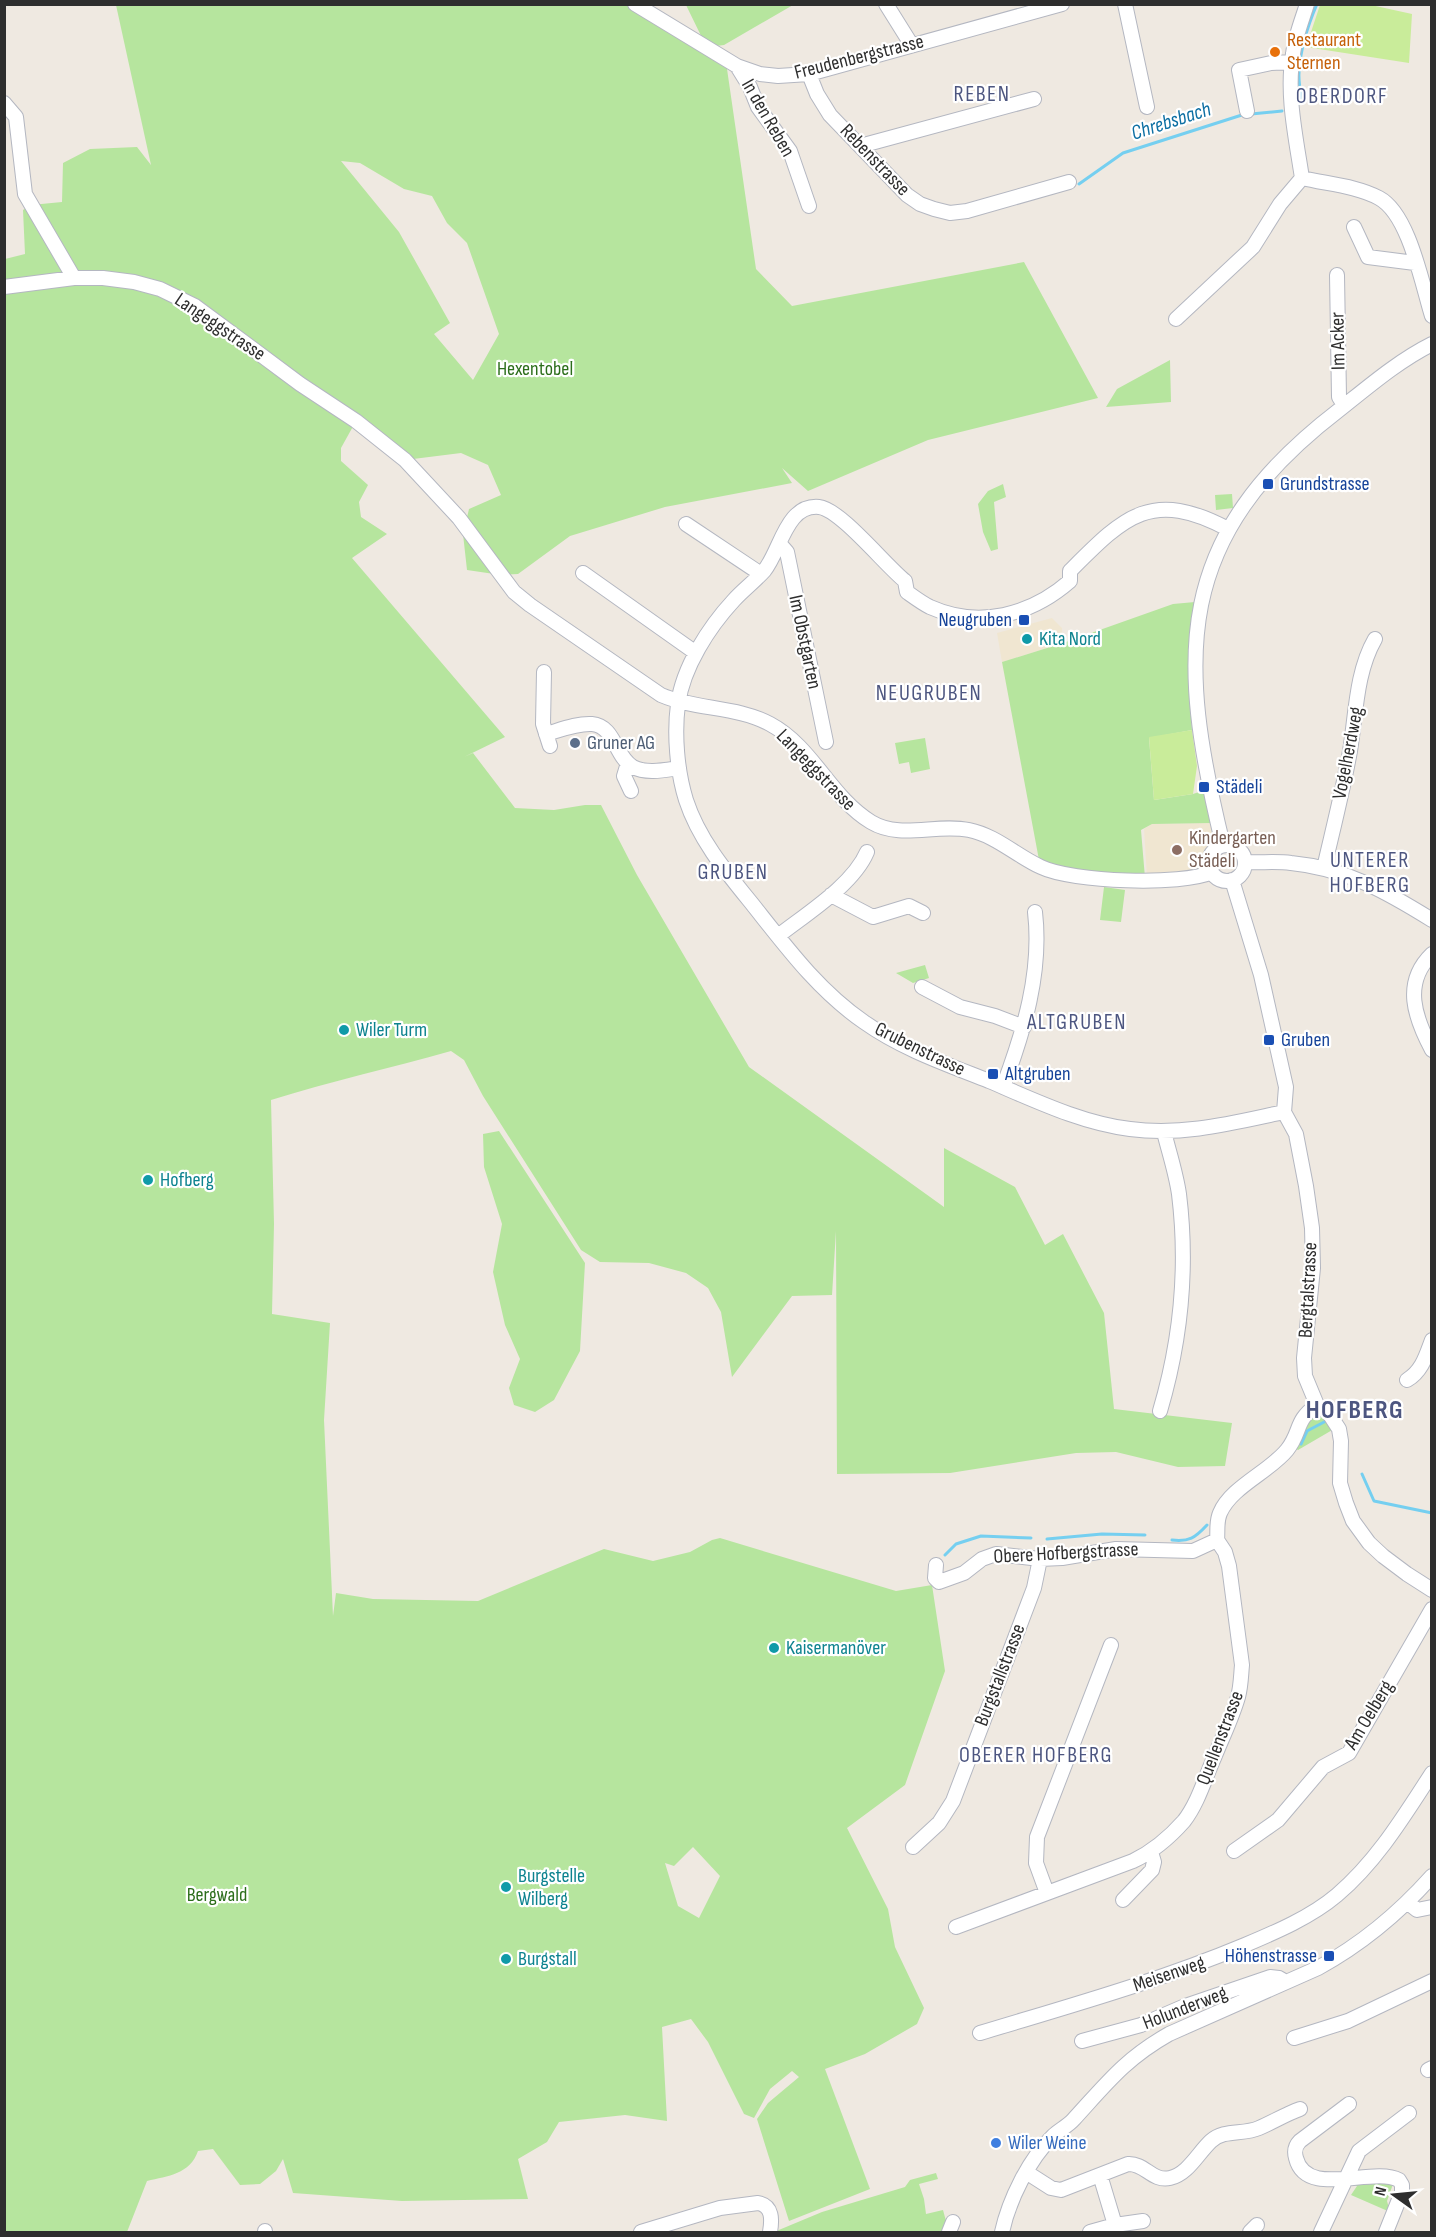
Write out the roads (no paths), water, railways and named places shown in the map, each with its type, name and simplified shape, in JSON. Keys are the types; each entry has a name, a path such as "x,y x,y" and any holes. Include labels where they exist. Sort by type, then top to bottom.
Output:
{"street":[{"name":"Freudenbergstrasse","path":"635,4 737,66 760,74 778,76 809,74 1062,4"},
{"path":"886,4 911,44"},
{"path":"1125,4 1147,107"},
{"path":"1176,319 1253,247 1280,204 1302,178 1292,105 1292,62 1307,4"},
{"path":"1247,111 1239,70 1271,63 1292,62"},
{"name":"In den Reben","path":"737,66 750,87 758,107 790,151 809,206"},
{"name":"Rebenstrasse","path":"809,74 817,94 830,115 908,195 920,204 950,213 967,211 1069,182"},
{"path":"860,146 1034,99"},
{"path":"4,103 16,117 25,194 74,278"},
{"path":"1302,178 1360,191 1387,203 1403,224 1431,316"},
{"path":"1354,227 1368,257 1415,263"},
{"name":"Im Acker","path":"1337,275 1339,397 1344,405"},
{"name":"Langeggstrasse","path":"4,287 74,278 103,278 135,282 160,289 186,301 300,384 356,421 405,460 459,518 514,592 544,615 661,695 678,702 756,717 772,725 789,736 827,778 845,802 860,814 889,830 944,828 980,833 1042,868 1065,875 1174,879 1212,872"},
{"path":"1223,845 1199,727 1195,665 1197,626 1210,567 1228,529 1249,498 1287,453 1304,436 1344,405 1416,352 1431,344"},
{"path":"678,702 696,653 725,609 773,560 789,523 796,515 809,508 826,509 836,515 893,572 905,580 907,592 928,606 959,616 990,618 1005,616 1046,600 1070,581 1070,571 1107,534 1135,516 1155,511 1187,512 1228,529"},
{"path":"686,524 761,574"},
{"name":"Im Obstgarten","path":"780,544 787,552 826,742"},
{"path":"583,573 696,653"},
{"name":"Vogelherdweg","path":"1324,868 1350,753 1360,683 1375,639"},
{"path":"544,672 543,724 548,740 584,725 598,726 604,728 628,763 643,770 679,768"},
{"name":"Grubenstrasse","path":"678,702 679,768 685,799 709,847 778,936 828,993 863,1022 914,1051 1003,1087 1092,1121 1128,1129 1164,1132 1214,1128 1284,1112"},
{"path":"628,763 624,776 631,791"},
{"path":"1223,845 1238,849 1245,862 1241,873 1232,880 1221,880 1212,872 1209,861 1218,847 1223,845"},
{"path":"778,936 831,895 859,867 867,852"},
{"path":"1245,862 1285,862 1324,868 1377,887 1431,920"},
{"name":"Bergtalstrasse","path":"1232,880 1261,975 1276,1038 1286,1087 1284,1112 1296,1134 1312,1228 1313,1268 1304,1367 1307,1383 1317,1405 1328,1412 1339,1429 1340,1483 1353,1521 1369,1543 1383,1556 1431,1590"},
{"path":"831,895 873,917 909,906 923,912"},
{"path":"1003,1087 1023,1027 1032,989 1038,931 1035,912"},
{"path":"1431,954 1418,973 1413,1001 1417,1019 1431,1050"},
{"path":"922,987 960,1007 995,1016 1023,1027"},
{"path":"1160,1411 1176,1344 1183,1270 1179,1193 1164,1132"},
{"path":"1407,1380 1420,1368 1431,1340"},
{"path":"1217,1540 1219,1517 1226,1503 1283,1454 1292,1443 1303,1416 1317,1405"},
{"name":"Obere Hofbergstrasse","path":"936,1565 935,1578 939,1582 964,1573 989,1556 1008,1555 1040,1559 1071,1557 1116,1549 1193,1551 1217,1540"},
{"name":"Quellenstrasse","path":"956,1927 1151,1852 1186,1819 1197,1798 1238,1698 1242,1665 1229,1566 1225,1552 1217,1540"},
{"name":"Burgstallstrasse","path":"914,1847 939,1822 953,1801 1034,1588 1040,1559"},
{"name":"Am Oelberg","path":"1234,1851 1278,1820 1323,1767 1349,1753 1431,1609"},
{"path":"1047,1893 1036,1863 1038,1837 1111,1645"},
{"name":"Meisenweg","path":"980,2033 1159,1978 1257,1940 1306,1916 1335,1897 1376,1856 1431,1773"},
{"path":"1123,1899 1152,1870 1154,1862 1151,1852"},
{"path":"1002,2232 1013,2196 1026,2172 1052,2136 1072,2122 1100,2088 1124,2064 1169,2034 1286,1982 1342,1954 1367,1937 1408,1903 1431,1876"},
{"path":"1408,1903 1417,1910 1431,1907"},
{"name":"Holunderweg","path":"1082,2041 1141,2025 1185,2006 1270,1977 1286,1982"},
{"path":"1294,2038 1348,2021 1431,1981"},
{"path":"1349,2104 1300,2141 1296,2145 1295,2152 1301,2170 1313,2178 1387,2176 1399,2180 1402,2192 1386,2232"},
{"path":"1026,2172 1051,2188 1061,2190 1133,2164 1160,2178 1177,2176 1213,2139 1227,2133 1259,2128 1300,2109"},
{"path":"1321,2232 1357,2155 1363,2147 1409,2113"},
{"path":"1100,2175 1115,2225"},
{"path":"641,2232 720,2208 753,2203 764,2204 769,2208 770,2232"},
{"path":"1090,2232 1143,2221"}],"waterway":[{"name":"Chrebsbach","path":"1298,105 1301,55 1317,4"},
{"name":"Chrebsbach","path":"1251,114 1282,111"},
{"name":"Chrebsbach","path":"1079,184 1123,153 1245,114"},
{"path":"1301,1444 1307,1431 1326,1421"},
{"path":"1362,1474 1374,1501 1432,1513"},
{"path":"1172,1540 1191,1538 1207,1525"},
{"path":"1047,1539 1102,1534 1145,1535"},
{"path":"945,1555 956,1544 981,1536 1031,1538"}],"place":[{"name":"Restaurant Sternen","path":"1275,52"},
{"name":"Grundstrasse","path":"1268,484"},
{"name":"Neugruben","path":"1024,620"},
{"name":"Kita Nord","path":"1027,639"},
{"name":"Gruner AG","path":"575,743"},
{"name":"Städeli","path":"1204,787"},
{"name":"Kindergarten Städeli","path":"1177,850"},
{"name":"Wiler Turm","path":"344,1030"},
{"name":"Gruben","path":"1269,1040"},
{"name":"Altgruben","path":"993,1074"},
{"name":"Hofberg","path":"148,1180"},
{"name":"Kaisermanöver","path":"774,1648"},
{"name":"Burgstelle Wilberg","path":"506,1887"},
{"name":"Höhenstrasse","path":"1329,1956"},
{"name":"Burgstall","path":"506,1959"},
{"name":"Wiler Weine","path":"996,2143"}],"district":[{"name":"REBEN","path":"982,94"},
{"name":"OBERDORF","path":"1342,96"},
{"name":"NEUGRUBEN","path":"929,693"},
{"name":"GRUBEN","path":"733,872"},
{"name":"UNTERER HOFBERG","path":"1370,872"},
{"name":"ALTGRUBEN","path":"1077,1022"},
{"name":"HOFBERG","path":"1355,1410"},
{"name":"OBERER HOFBERG","path":"1036,1755"}],"park label":[{"name":"Hexentobel","path":"535,369"},
{"name":"Bergwald","path":"217,1895"}]}
